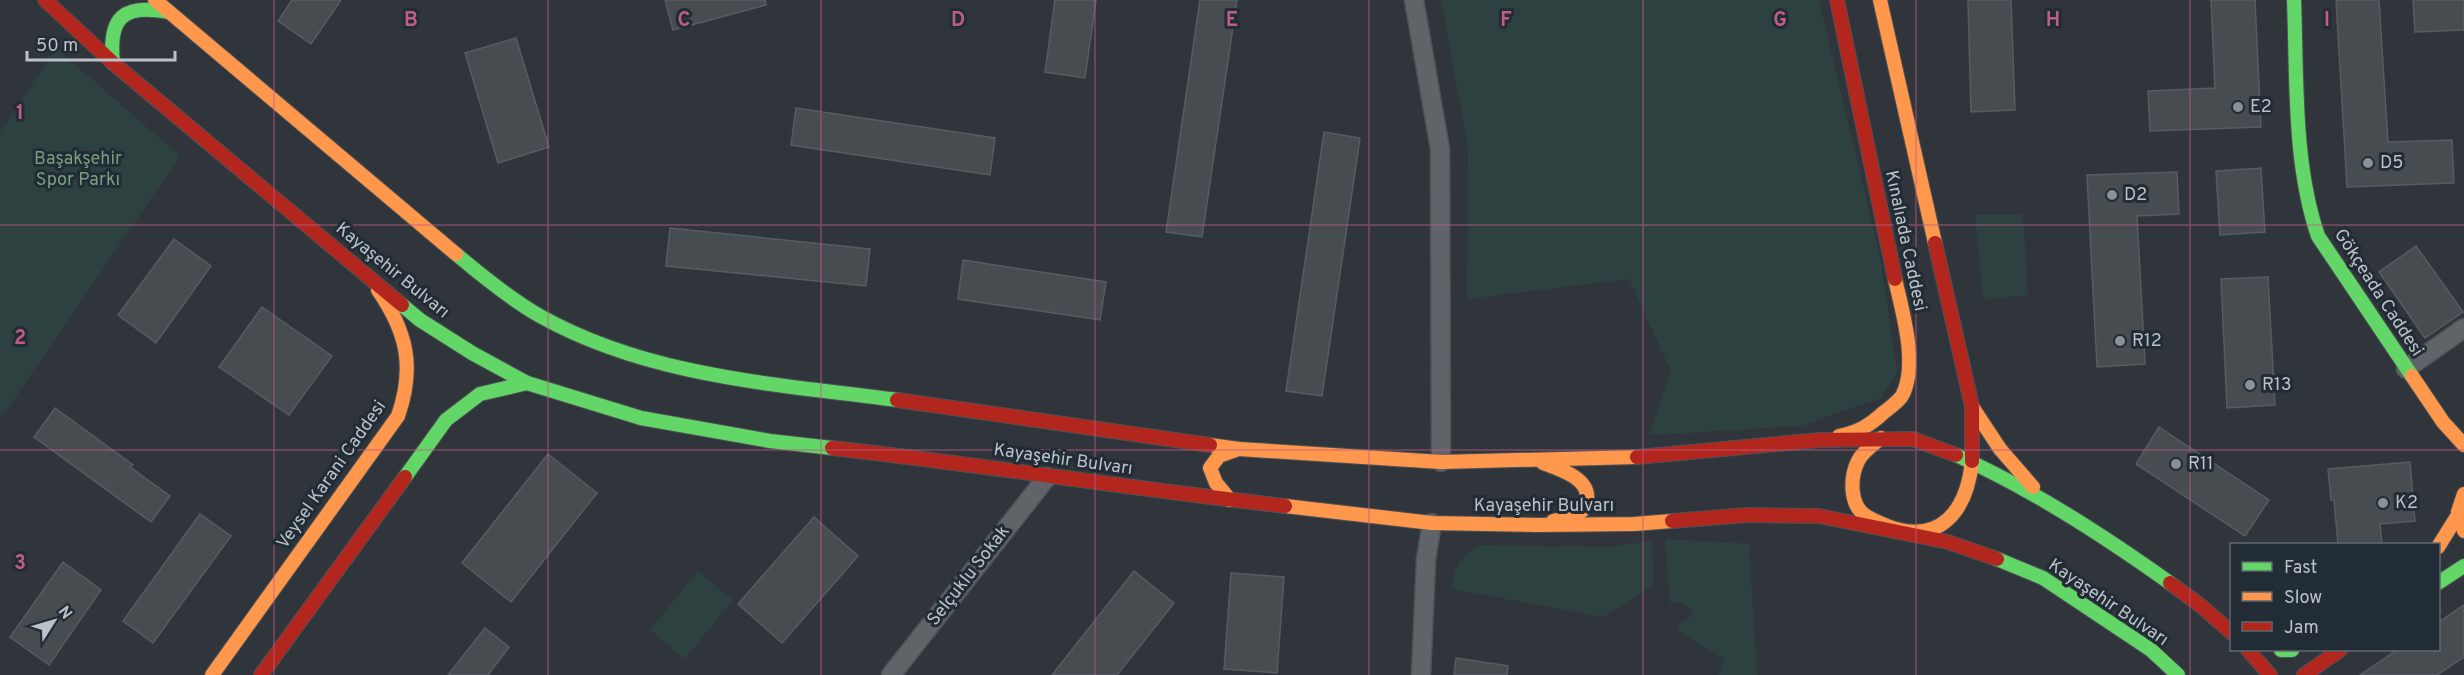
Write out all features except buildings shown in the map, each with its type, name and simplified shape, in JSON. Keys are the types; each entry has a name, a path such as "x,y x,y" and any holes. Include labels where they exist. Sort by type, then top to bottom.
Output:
{"main road":[{"name":"Kayaşehir Bulvarı","path":"45,0 113,63 420,320 472,353 526,383 641,418 770,441 950,462 1047,477 1230,500 1432,523 1634,524 1767,515 1819,516 1948,542 2043,578 2151,650 2178,675"},
{"name":"Kayaşehir Bulvarı","path":"155,0 482,276 540,316 604,345 660,364 729,378 1239,449 1441,462 1627,458 1820,440 1914,439 1940,447 2009,479 2103,535 2201,606 2230,630"},
{"name":"Kınalıada Caddesi","path":"1837,0 1906,330 1909,367 1903,395 1881,438"},
{"name":"Kınalıada Caddesi","path":"1880,0 1971,406 1972,461"},
{"name":"Gökçeada Caddesi","path":"2295,0 2298,107 2305,191 2318,236 2443,422 2464,445"},
{"path":"113,63 110,41 113,28 120,18 132,9 150,8 169,12"},
{"name":"Veysel Karani Caddesi","path":"212,675 398,416 405,398 405,352 399,323 372,280"},
{"path":"261,675 446,420 480,394 526,383"},
{"path":"1820,440 1859,432 1903,395"},
{"path":"1971,406 1995,444 2014,468 2050,505"},
{"path":"1881,438 1862,455 1853,478 1853,496 1863,514 1898,531 1923,533 1944,524 1955,513 1969,484 1972,461"},
{"path":"1230,500 1216,483 1210,468 1219,456 1239,449"},
{"path":"1536,460 1580,481 1586,490 1588,499 1584,509 1575,515 1537,525"},
{"path":"2440,546 2458,514 2459,504 2464,494"},
{"path":"2458,514 2464,531"},
{"path":"2440,582 2464,566"},
{"path":"2249,651 2270,675"},
{"path":"2309,673 2339,651"}],"street":[{"path":"1414,0 1440,149 1441,462"},
{"path":"2406,369 2464,327"},
{"name":"Selçuklu Sokak","path":"891,675 1047,477"},
{"path":"1421,675 1426,559 1432,523"}],"green space":[{"path":"1441,0 1819,0 1881,261 1897,372 1881,398 1801,426 1649,435 1671,371 1629,279 1467,299 1468,148"},
{"name":"Başakşehir Spor Parkı","path":"56,48 180,156 0,420 0,132"},
{"path":"1975,215 2023,215 2028,295 1983,300"},
{"path":"1665,539 1749,544 1757,675 1719,675 1724,659 1679,631 1679,624 1688,619 1693,612 1683,604 1670,603"},
{"path":"1652,541 1654,585 1603,617 1452,589 1454,574 1459,563 1467,553 1479,545 1607,547"},
{"path":"698,571 733,600 685,659 650,630"}],"traffic: fast":[{"path":"2294,0 2300,150 2310,208 2318,236 2412,376"},
{"path":"113,63 113,34 122,17 130,12 141,10 169,12"},
{"path":"456,254 507,295 540,316 625,353 714,375 897,400"},
{"path":"402,305 420,320 472,353 527,383 641,418 770,441 832,448"},
{"path":"405,477 446,420 480,394 527,383"},
{"path":"1956,455 2066,514 2170,583"},
{"path":"1997,559 2043,578 2151,650 2178,675"},
{"path":"2440,582 2464,566"}],"traffic: slow":[{"path":"155,0 456,254"},
{"path":"1880,0 1935,243"},
{"path":"1839,436 1868,425 1903,394 1907,381 1909,352 1905,321 1895,279"},
{"path":"212,675 398,416 406,382 405,350 396,321 378,290"},
{"path":"2412,376 2443,422 2464,445"},
{"path":"1973,408 2000,449 2033,487"},
{"path":"1881,438 1865,451 1858,461 1853,475 1854,498 1856,505 1866,516 1887,526 1906,531 1922,531 1936,527 1948,519 1964,495 1972,461"},
{"path":"1210,445 1239,449 1441,462 1637,457"},
{"path":"1230,500 1216,483 1210,468 1219,456 1239,449"},
{"path":"1543,463 1579,480 1587,492 1585,507 1580,512 1571,517 1553,521"},
{"path":"2464,494 2458,512 2464,531"},
{"path":"1285,506 1432,523 1537,525 1634,524 1672,521"},
{"path":"2440,544 2458,515"}],"traffic: jam":[{"path":"45,0 113,63 402,305"},
{"path":"1837,0 1895,279"},
{"path":"1935,243 1972,406 1972,461"},
{"path":"897,400 1210,445"},
{"path":"1637,457 1820,440 1913,439 1956,455"},
{"path":"832,448 1285,506"},
{"path":"261,675 405,477"},
{"path":"1672,521 1747,515 1819,516 1948,542 1997,559"},
{"path":"2170,583 2230,631"},
{"path":"2249,651 2270,675"},
{"path":"2304,675 2339,651"}],"place":[{"name":"E2","path":"2238,107"},
{"name":"D5","path":"2368,163"},
{"name":"D2","path":"2112,195"},
{"name":"R12","path":"2120,341"},
{"name":"R13","path":"2250,385"},
{"name":"R11","path":"2176,464"},
{"name":"K2","path":"2383,503"}]}
